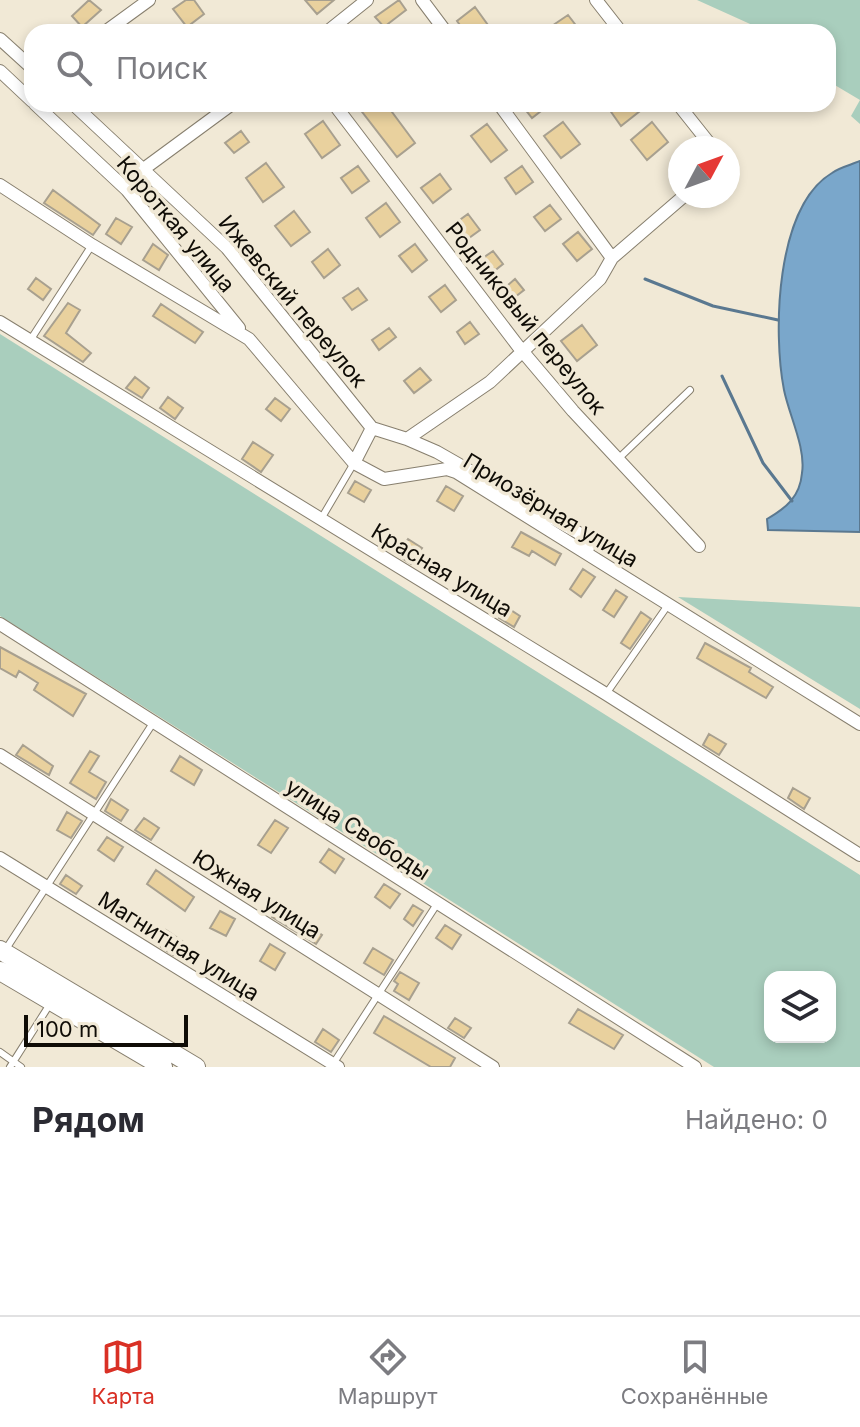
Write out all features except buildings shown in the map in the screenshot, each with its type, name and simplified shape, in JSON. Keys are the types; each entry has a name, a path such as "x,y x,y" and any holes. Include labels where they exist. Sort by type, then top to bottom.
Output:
{"main road":[{"path":"1,958 52,1001 163,1067"},
{"path":"1,958 196,1067"}],"street":[{"path":"116,24 149,0"},
{"path":"337,24 367,0"},
{"path":"422,0 440,24"},
{"path":"596,0 615,24"},
{"path":"0,39 24,61"},
{"name":"Короткая улица","path":"0,71 24,93"},
{"name":"Короткая улица","path":"45,112 127,190 202,287 249,339"},
{"name":"Ижевский переулок","path":"82,112 227,248 372,428"},
{"path":"145,168 221,112"},
{"name":"Родниковый переулок","path":"340,112 523,352 699,546"},
{"path":"505,112 612,258"},
{"path":"684,112 703,136"},
{"name":"Приозёрная улица","path":"0,185 92,245 249,339 354,463 384,479 447,469 456,472 860,724"},
{"path":"407,439 479,390 523,352 600,279 612,258 670,208"},
{"name":"Красная улица","path":"0,322 606,694 860,855"},
{"path":"354,463 372,428 407,439 437,452 591,540 586,553"},
{"name":"улица Свободы","path":"0,624 695,1067"},
{"name":"Южная улица","path":"0,755 493,1067"},
{"name":"Магнитная улица","path":"0,858 335,1066"}],"lane":[{"path":"30,341 92,245"},
{"path":"618,459 690,390"},
{"path":"321,519 354,463"},
{"path":"606,694 668,605"},
{"path":"1,958 155,720"},
{"path":"335,1066 437,904"},
{"path":"12,1064 52,1001"},
{"path":"0,1052 12,1064 21,1067"}],"green space":[{"path":"697,0 860,0 860,100 836,86 836,24 750,24"},
{"path":"860,100 860,124 851,116"},
{"path":"0,334 860,875 860,1067 714,1067 0,616"},
{"path":"678,597 860,607 860,709"}],"water":[{"path":"860,161 860,532 768,530 767,519 791,501 798,489 803,463 784,390 779,337 782,273 789,242 799,213 813,190 835,171"}],"waterway":[{"path":"645,279 713,306 778,320"},
{"path":"722,376 763,463 792,501"}]}
